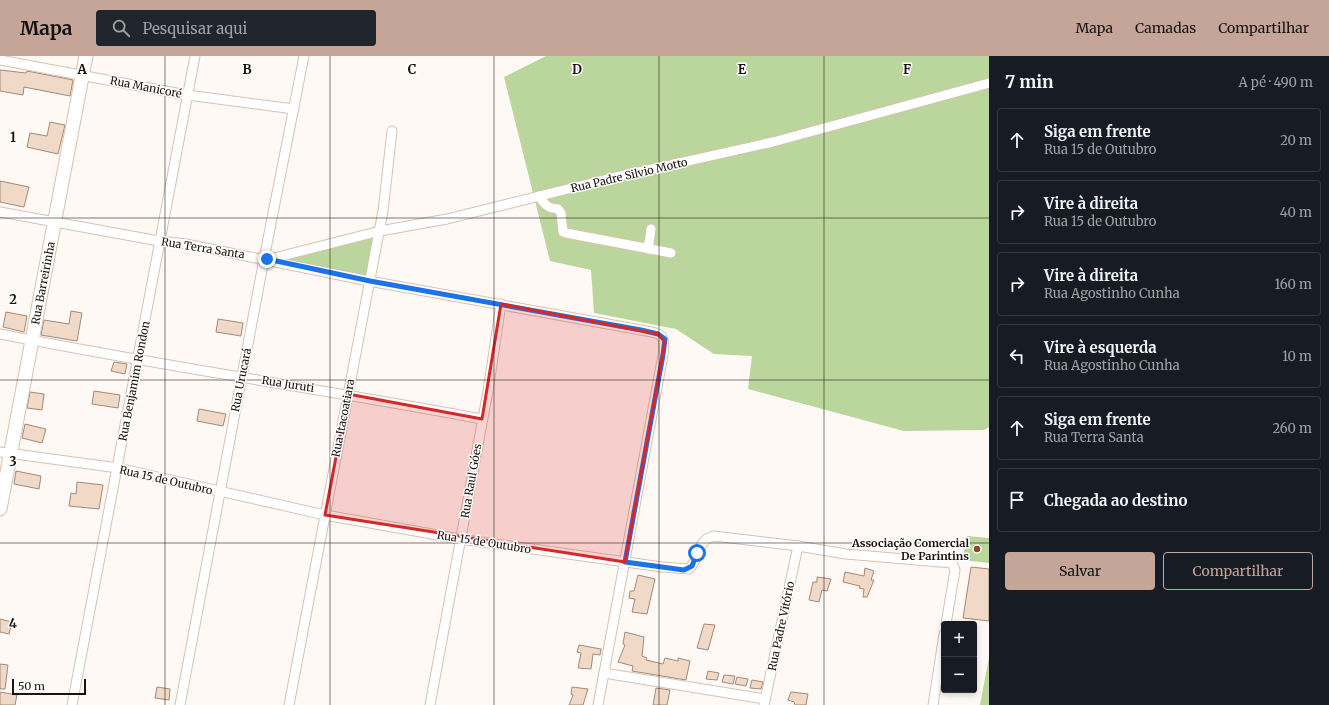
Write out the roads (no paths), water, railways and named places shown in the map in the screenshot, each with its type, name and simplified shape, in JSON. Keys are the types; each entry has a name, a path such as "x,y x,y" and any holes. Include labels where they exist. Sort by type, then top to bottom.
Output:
{"street":[{"name":"Rua Barreirinha","path":"0,510 5,452 32,340 86,56"},
{"name":"Rua Benjamim Rondon","path":"72,705 118,468 194,56"},
{"name":"Rua Urucará","path":"180,705 304,56"},
{"name":"Rua Manicoré","path":"0,60 187,95 294,109"},
{"name":"Rua Padre Silvio Motto","path":"265,259 380,231 447,219 612,178 773,142 989,83"},
{"name":"Rua Itacoatiara","path":"289,705 380,231 389,172 392,131"},
{"path":"539,196 548,208 558,209 561,213 563,232 671,253"},
{"name":"Rua Terra Santa","path":"0,212 159,241 186,244 370,281 658,334 663,337 665,342 625,562"},
{"path":"648,249 651,230"},
{"name":"Rua Raul Góes","path":"430,705 482,420 501,304"},
{"name":"Rua Juruti","path":"0,334 138,360 348,394 482,420"},
{"name":"Rua 15 de Outubro","path":"5,452 118,468 325,515 460,539 625,562 689,569 692,566 701,544 709,537 714,536 798,546 846,554 953,565 955,570 946,621"},
{"name":"Rua Padre Vitório","path":"765,702 798,546"},
{"path":"598,705 625,562"},
{"path":"932,705 941,652"},
{"path":"604,673 765,702"}],"place":[{"name":"Associação Comercial De Parintins","path":"977,549"}]}
